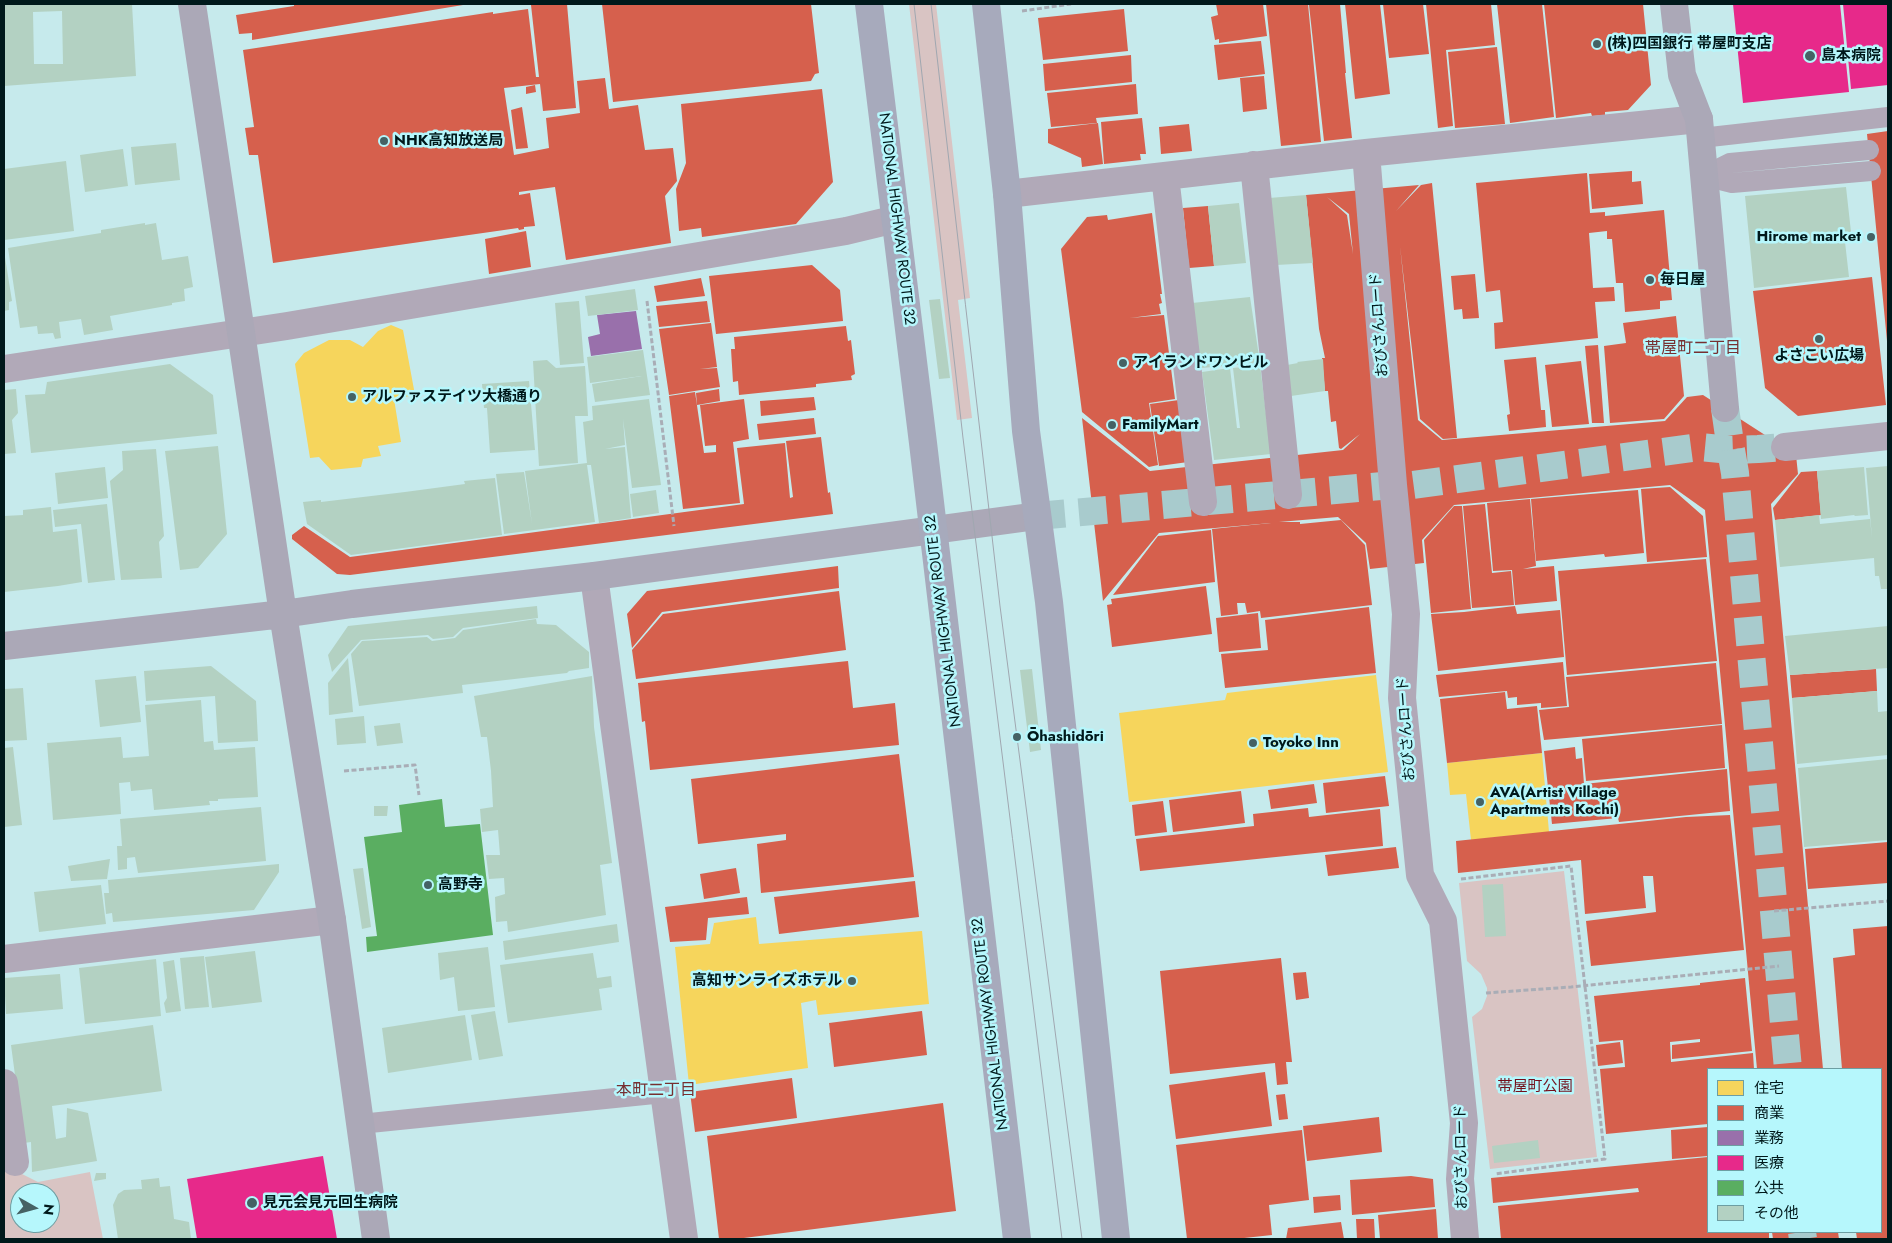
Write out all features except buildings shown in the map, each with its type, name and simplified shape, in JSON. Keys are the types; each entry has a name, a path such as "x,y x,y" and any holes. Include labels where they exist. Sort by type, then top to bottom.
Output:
{"highway":[{"name":"NATIONAL HIGHWAY ROUTE 32","path":"869,4 1017,1239"},
{"path":"986,4 1007,194 1026,431 1051,622 1116,1239"}],"street":[{"path":"192,4 283,614 332,920 376,1239"},
{"path":"1674,4 1682,75 1700,129 1725,408"},
{"path":"1007,194 1366,153 1700,129"},
{"name":"おびさんロード","path":"1366,153 1392,485 1406,614 1402,698 1420,875 1443,921 1464,1123 1460,1178 1465,1239"},
{"path":"1254,165 1288,495"},
{"path":"1165,176 1203,502"},
{"path":"4,369 242,334 846,231 896,219"},
{"path":"1785,447 1888,436"},
{"path":"4,646 594,576 1037,516"},
{"path":"594,576 684,1239"},
{"path":"4,959 332,920"},
{"path":"4,1083 15,1162"}],"lane":[{"path":"1700,129 1888,117"},
{"path":"1704,176 1730,164 1869,150"},
{"path":"1704,176 1732,183 1871,171"},
{"path":"360,1124 664,1093"}],"path":[{"path":"1014,12 1071,4"},
{"path":"642,266 674,526"},
{"path":"338,772 415,765 419,795"},
{"path":"1457,879 1571,866 1605,1159 1490,1175"},
{"path":"1774,911 1888,901"},
{"path":"1490,993 1584,986 1780,966"}],"green space":[{"path":"909,4 936,4 970,298 958,300 972,418 957,420"},
{"name":"帯屋町公園","path":"1564,871 1597,1157 1490,1169 1472,1017 1482,1009 1487,996 1487,988 1481,974 1467,961 1459,883"},
{"path":"4,1165 38,1182 90,1172 103,1239 4,1239"}],"tunnel":[{"path":"1725,408 1731,450"},
{"path":"1037,516 1393,485 1405,486 1700,447 1731,450 1785,447"},
{"path":"1731,450 1735,473 1788,1068"},
{"path":"1802,1233 1803,1239"}],"tram line":[{"path":"914,4 963,438 1062,1239"},
{"path":"931,4 1000,606 1082,1239"}],"place":[{"name":"(株)四国銀行 帯屋町支店","path":"1597,44"},
{"name":"島本病院","path":"1810,56"},
{"name":"NHK高知放送局","path":"384,141"},
{"name":"Hirome market","path":"1871,237"},
{"name":"毎日屋","path":"1650,280"},
{"name":"よさこい広場","path":"1819,339"},
{"name":"アイランドワンビル","path":"1123,363"},
{"name":"アルファステイツ大橋通り","path":"352,397"},
{"name":"FamilyMart","path":"1112,425"},
{"name":"Ōhashidōri","path":"1017,737"},
{"name":"Toyoko Inn","path":"1253,743"},
{"name":"AVA(Artist Village Apartments Kochi)","path":"1480,802"},
{"name":"高野寺","path":"428,885"},
{"name":"高知サンライズホテル","path":"852,981"},
{"name":"見元会見元回生病院","path":"252,1203"}],"district":[{"name":"帯屋町二丁目","path":"1693,349"},
{"name":"本町二丁目","path":"656,1091"}]}
